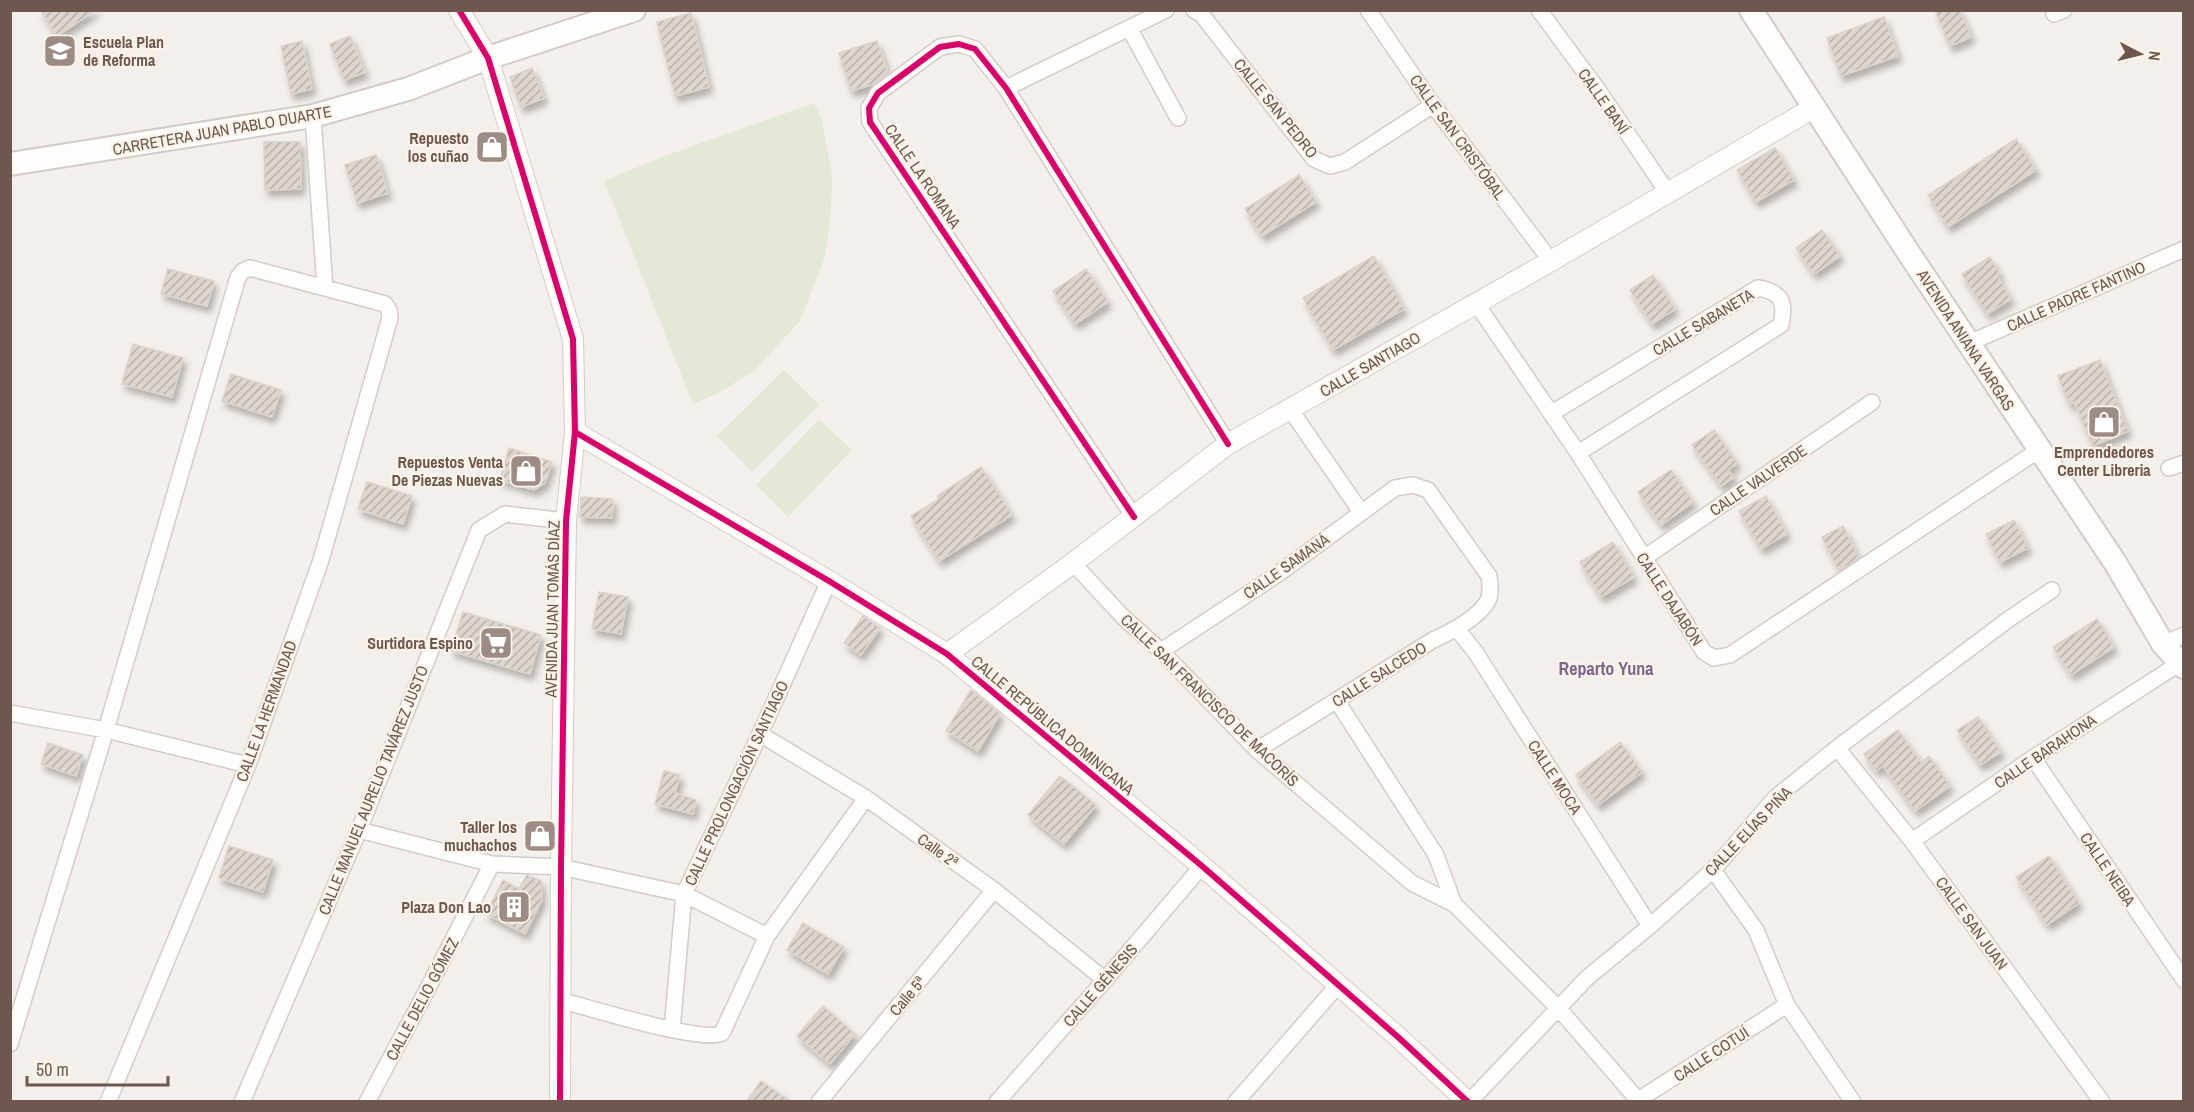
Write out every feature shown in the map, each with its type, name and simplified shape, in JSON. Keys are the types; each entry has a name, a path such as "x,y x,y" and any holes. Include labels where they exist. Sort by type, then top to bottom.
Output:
{"main road":[{"name":"CARRETERA JUAN PABLO DUARTE","path":"10,164 313,116 408,89 488,58 634,10"},
{"name":"AVENIDA ANIANA VARGAS","path":"1751,10 2115,564 2173,639 2182,665"}],"street":[{"name":"AVENIDA JUAN TOMÁS DÍAZ","path":"459,10 488,58 573,339 575,432 567,521 561,867 560,1101"},
{"path":"1006,88 1166,10"},
{"name":"CALLE SAN PEDRO","path":"1194,10 1202,15 1314,159 1330,166 1345,162 1433,105"},
{"name":"CALLE SAN CRISTÓBAL","path":"1368,10 1433,105 1551,261"},
{"name":"CALLE BANÍ","path":"1539,10 1598,90 1668,193"},
{"path":"1129,28 1178,118"},
{"name":"CALLE LA ROMANA","path":"1134,517 870,122 869,108 878,93 940,47 959,44 975,49 1006,88 1227,444"},
{"name":"CALLE SANTIAGO","path":"948,654 1073,563 1227,444 1551,261 1815,107"},
{"path":"10,1044 106,730 238,277 250,268 325,288 313,116"},
{"name":"CALLE PADRE FANTINO","path":"1969,343 2184,249"},
{"name":"CALLE LA HERMANDAD","path":"108,1101 248,765 321,560 390,318 385,304 325,288"},
{"name":"CALLE SABANETA","path":"1552,413 1758,288 1771,291 1781,298 1784,311 1781,325 1578,453"},
{"name":"CALLE DAJABÓN","path":"1476,303 1552,413 1704,652 1714,658 1730,656 2039,450"},
{"name":"CALLE VALVERDE","path":"1644,558 1872,402"},
{"path":"1290,409 1361,513"},
{"name":"CALLE REPÚBLICA DOMINICANA","path":"575,432 830,581 948,654 1202,866 1469,1101"},
{"name":"CALLE SAMANÁ","path":"1161,651 1278,574 1395,488 1413,485 1428,490 1489,576 1491,591"},
{"name":"CALLE MANUEL AURELIO TAVÁREZ JUSTO","path":"242,1101 359,830 479,530 505,514 567,521"},
{"name":"CALLE SAN FRANCISCO DE MACORÍS","path":"1073,563 1123,617 1161,651 1257,750 1412,883 1454,904 1645,1099"},
{"name":"CALLE PROLONGACIÓN SANTIAGO","path":"672,1030 684,894 830,581"},
{"name":"CALLE ELÍAS PIÑA","path":"1469,1101 1587,978 1713,870 1775,798 1837,748 2009,619 2052,590"},
{"name":"CALLE SALCEDO","path":"1257,750 1433,640 1456,629 1486,604 1491,591"},
{"name":"CALLE MOCA","path":"1456,629 1476,653 1650,926"},
{"name":"CALLE BARAHONA","path":"1912,841 2033,758 2182,665"},
{"path":"1337,701 1436,855 1454,904"},
{"path":"10,713 106,730 248,765"},
{"name":"Calle 2ª","path":"760,734 866,798 994,890 1105,980"},
{"name":"CALLE SAN JUAN","path":"1837,748 1912,841 2102,1101"},
{"name":"CALLE NEIBA","path":"2033,758 2184,980"},
{"path":"560,1000 672,1030 716,1037 722,1033 767,936 866,798"},
{"path":"359,830 492,864 561,867 684,894 767,936"},
{"name":"CALLE DELIO GÓMEZ","path":"367,1101 492,864"},
{"name":"CALLE GÉNESIS","path":"996,1101 1105,980 1202,866"},
{"path":"1713,870 1756,930 1787,1005 1853,1101"},
{"name":"Calle 5ª","path":"819,1101 994,890"},
{"path":"1236,1101 1338,986"},
{"name":"CALLE COTUÍ","path":"1645,1099 1787,1005"}],"green space":[{"path":"814,103 822,120 832,176 831,210 825,257 800,321 754,371 718,393 693,404 604,181 662,157"},
{"path":"784,370 819,405 752,472 717,436"},
{"path":"819,419 852,450 788,517 756,485"}],"building":[{"path":"40,10 96,10 57,36"},
{"path":"1935,10 1960,10 1971,37 1950,46"},
{"path":"691,13 709,87 675,96 657,22"},
{"path":"1884,17 1898,56 1841,76 1827,38"},
{"path":"350,36 365,72 344,80 330,44"},
{"path":"302,41 312,89 291,94 281,46"},
{"path":"877,41 888,74 874,84 851,91 839,53"},
{"path":"532,68 544,98 521,107 510,77"},
{"path":"2016,139 2036,170 1948,227 1928,195"},
{"path":"264,142 300,142 301,189 265,190"},
{"path":"1775,148 1794,180 1756,202 1737,170"},
{"path":"376,155 388,193 357,203 345,165"},
{"path":"1299,175 1316,202 1262,236 1245,209"},
{"path":"1822,230 1840,256 1814,274 1796,248"},
{"path":"1374,256 1404,309 1333,350 1303,298"},
{"path":"1990,257 2000,274 1997,276 2011,299 1987,314 1962,274"},
{"path":"168,269 214,281 207,306 161,294"},
{"path":"1086,269 1108,302 1075,324 1053,291"},
{"path":"1653,275 1675,309 1652,324 1630,290"},
{"path":"133,344 183,358 172,397 122,384"},
{"path":"2100,360 2128,431 2093,446 2074,402 2069,404 2058,376"},
{"path":"231,374 281,390 272,417 222,401"},
{"path":"1714,430 1737,463 1728,470 1734,477 1721,486 1692,445"},
{"name":"Repuestos Venta De Piezas Nuevas","path":"509,448 552,462 545,483 534,490 500,480"},
{"path":"981,467 1012,515 939,561 911,516 939,499 937,496"},
{"path":"1671,470 1693,502 1661,525 1638,492"},
{"path":"367,482 412,496 403,524 358,509"},
{"path":"1766,496 1787,534 1761,549 1739,511"},
{"path":"581,497 613,499 612,518 580,517"},
{"path":"2014,520 2028,548 2000,562 1986,534"},
{"path":"1843,526 1859,558 1839,571 1822,537"},
{"path":"1613,542 1634,577 1601,597 1580,562"},
{"path":"599,592 628,597 621,634 592,629"},
{"name":"Surtidora Espino","path":"463,612 541,635 530,674 451,651"},
{"path":"863,616 880,628 861,655 844,643"},
{"path":"2097,619 2114,647 2071,675 2053,647"},
{"path":"971,690 1000,714 978,751 946,731"},
{"path":"1978,717 2001,752 1980,765 1957,730"},
{"path":"1898,730 1921,762 1929,756 1950,786 1915,811 1883,766 1876,771 1864,754"},
{"path":"1620,742 1642,772 1598,805 1576,775"},
{"path":"48,743 83,755 76,776 41,764"},
{"path":"664,771 680,775 675,793 696,800 693,814 655,804"},
{"path":"1060,776 1096,805 1064,844 1028,815"},
{"path":"229,846 273,860 263,892 219,878"},
{"path":"2049,856 2079,903 2047,925 2016,877"},
{"name":"Plaza Don Lao","path":"527,875 541,881 542,900 525,934 486,914 503,880 519,889"},
{"path":"803,923 844,947 828,974 787,950"},
{"path":"823,1006 855,1034 830,1064 797,1036"},
{"path":"761,1081 790,1101 747,1101"}],"cycle path":[{"path":"459,10 488,58 573,339 575,432 566,521 560,1102"},
{"path":"1134,517 870,122 869,108 878,93 940,47 959,44 975,49 1006,88 1228,444"},
{"path":"575,432 829,581 947,654 1202,866 1398,1037 1468,1102"}],"place":[{"name":"Escuela Plan de Reforma","path":"60,51"},
{"name":"Repuesto los cuñao","path":"492,147"},
{"name":"Emprendedores Center Libreria","path":"2104,422"},
{"name":"Repuestos Venta De Piezas Nuevas","path":"526,471"},
{"name":"Surtidora Espino","path":"496,643"},
{"name":"Taller los muchachos","path":"540,836"},
{"name":"Plaza Don Lao","path":"514,907"}],"district":[{"name":"Reparto Yuna","path":"1606,669"}]}
